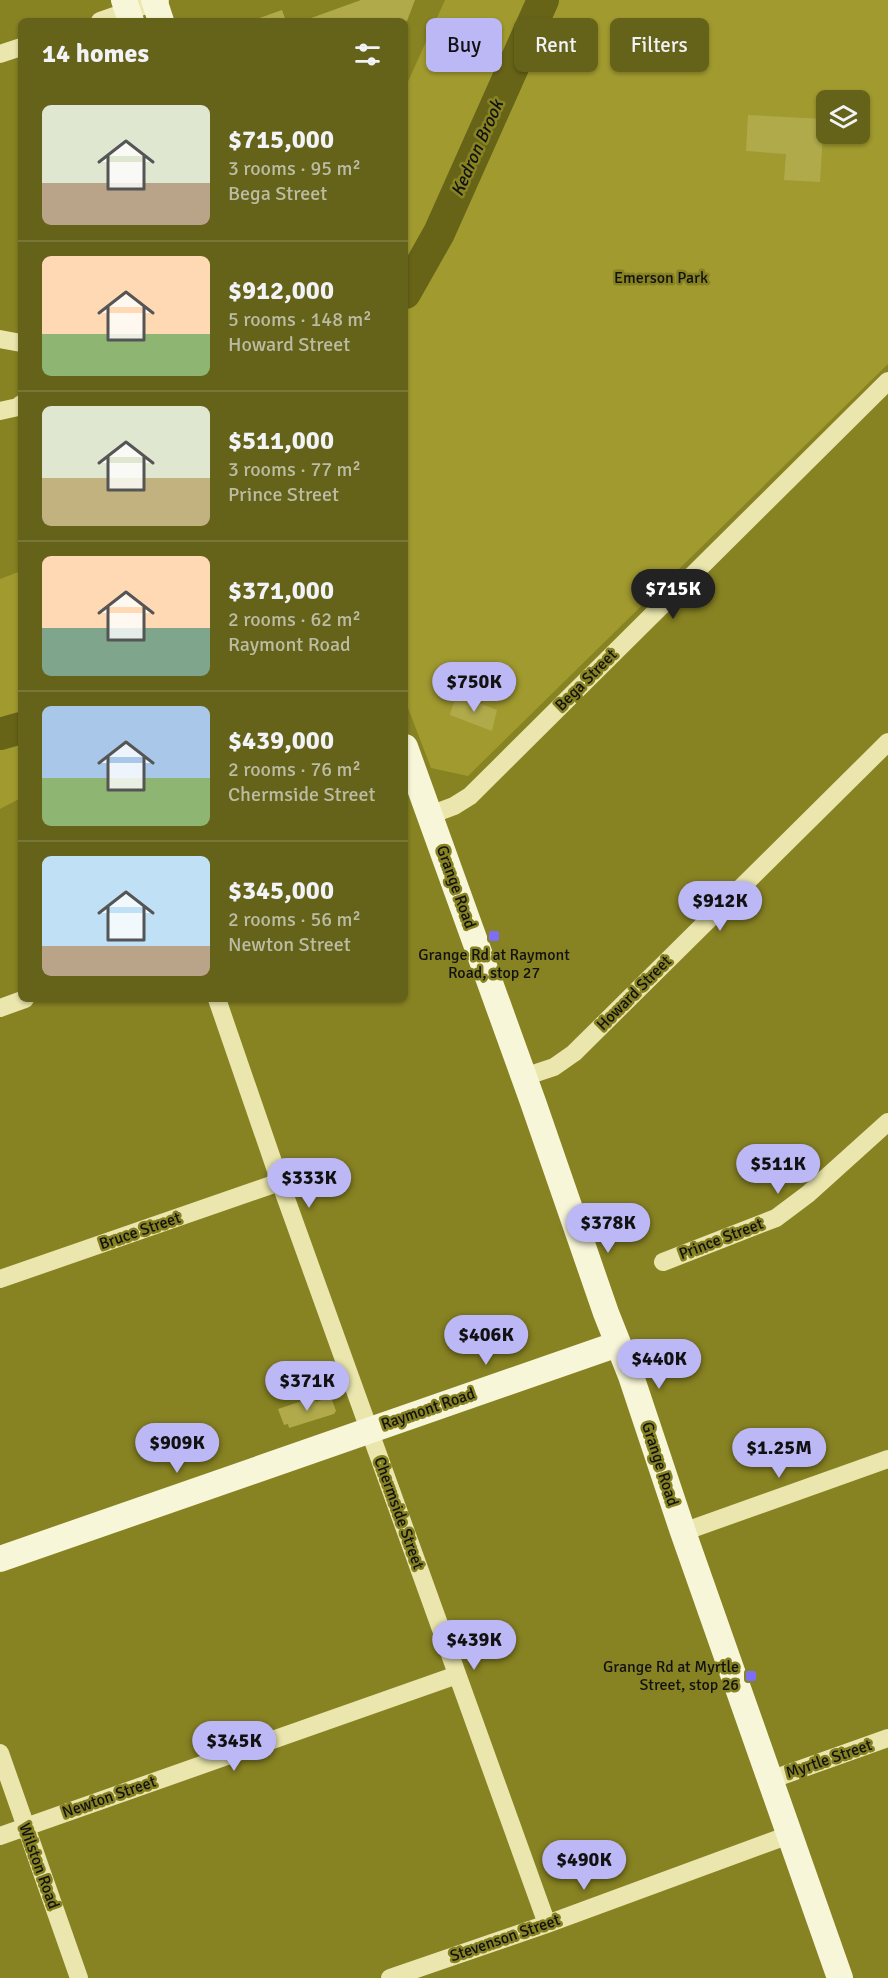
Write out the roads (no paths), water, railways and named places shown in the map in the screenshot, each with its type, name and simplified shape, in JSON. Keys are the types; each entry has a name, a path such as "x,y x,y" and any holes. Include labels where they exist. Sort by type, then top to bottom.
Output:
{"main road":[{"name":"Grange Road","path":"410,777 430,815 524,1077 631,1376 683,1532 840,1978"},
{"name":"Raymont Road","path":"0,1559 618,1344"}],"street":[{"path":"108,18 128,11 157,6"},
{"path":"0,54 18,48"},
{"path":"0,339 18,343"},
{"name":"Bega Street","path":"430,815 454,806 470,796 888,381"},
{"path":"0,411 18,407"},
{"name":"Howard Street","path":"524,1077 554,1067 574,1053 888,742"},
{"path":"0,1008 18,1002"},
{"name":"Chermside Street","path":"218,1002 280,1182 547,1924"},
{"name":"Prince Street","path":"663,1262 776,1218 808,1194 888,1122"},
{"name":"Bruce Street","path":"0,1279 280,1182"},
{"path":"683,1532 888,1459"},
{"name":"Newton Street","path":"0,1836 457,1675"},
{"name":"Myrtle Street","path":"770,1780 888,1738"},
{"name":"Wilston Road","path":"0,1753 79,1978"},
{"name":"Stevenson Street","path":"390,1978 547,1924 789,1835"}],"waterway":[{"name":"Kedron Brook","path":"408,288 439,233 543,0"},
{"name":"Kedron Brook","path":"0,734 18,729"}],"place":[{"name":"Grange Rd at Raymont Road, stop 27","path":"494,936"},
{"name":"Grange Rd at Myrtle Street, stop 26","path":"751,1676"}],"park label":[{"name":"Emerson Park","path":"661,278"}]}
